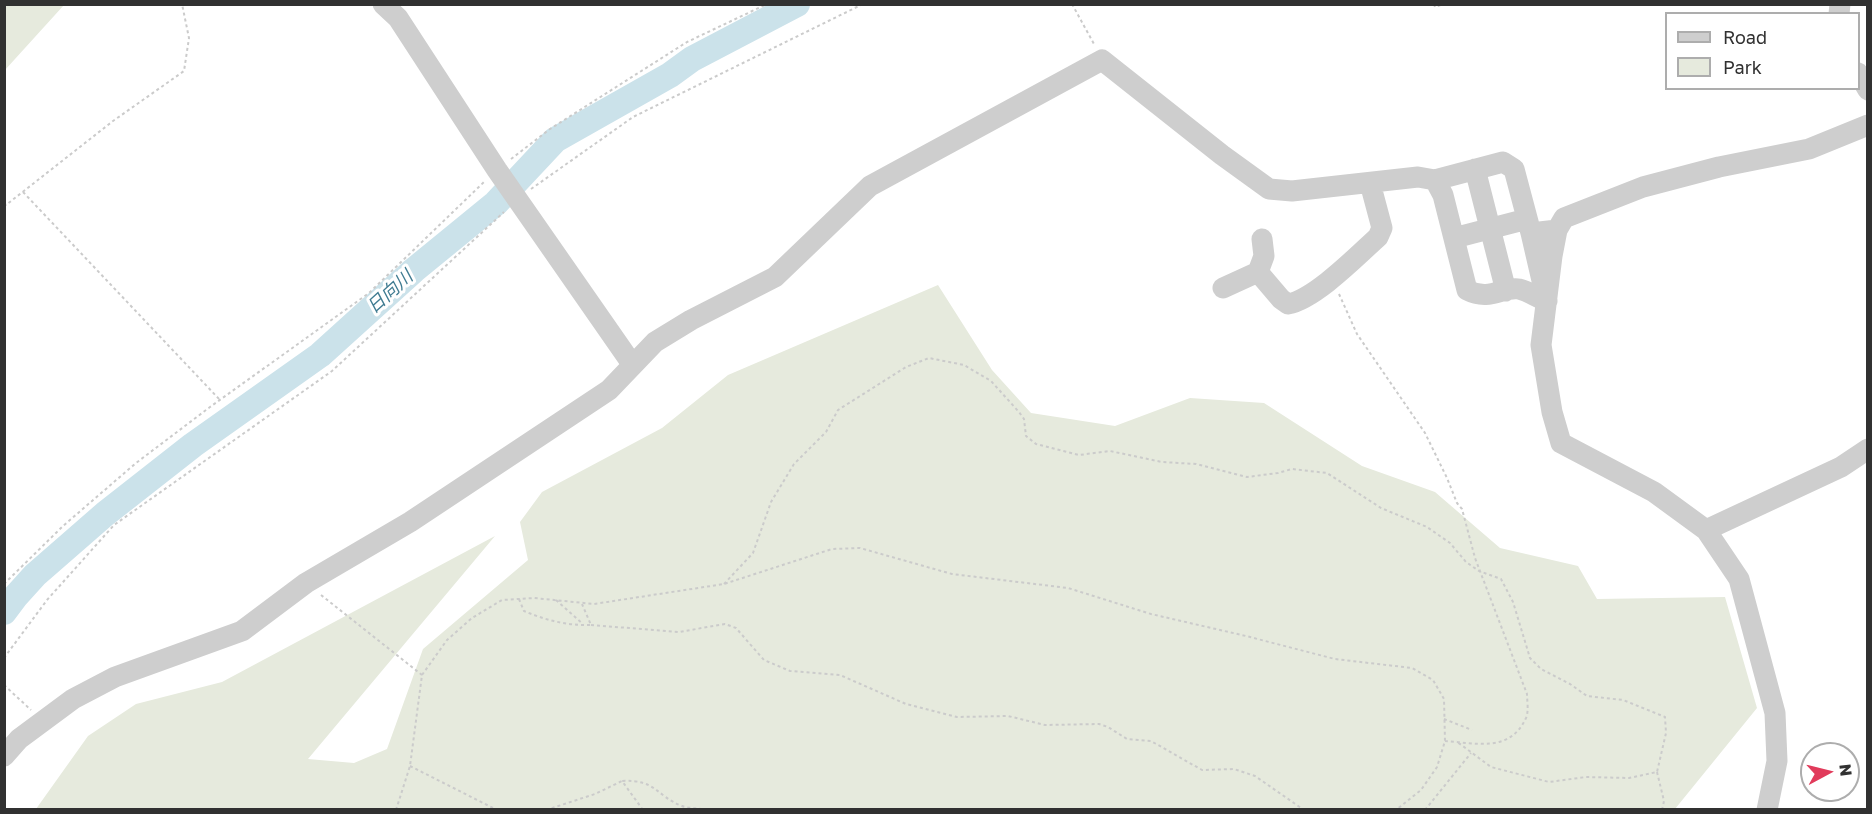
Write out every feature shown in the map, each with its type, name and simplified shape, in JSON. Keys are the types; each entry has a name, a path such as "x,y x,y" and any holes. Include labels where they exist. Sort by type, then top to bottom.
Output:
{"street":[{"path":"383,4 398,18 496,170 632,364"},
{"path":"4,756 19,739 42,720 73,699 115,677 242,630 306,583 410,522 609,390 656,342 691,320 775,277 870,186 1102,60 1222,155 1269,189 1292,191 1418,177 1435,180 1503,162 1514,170 1546,301"},
{"path":"1860,76 1868,90"},
{"path":"1767,810 1777,761 1775,713 1738,579 1706,530 1654,492 1561,443 1552,412 1541,345 1552,256 1557,230 1564,218 1643,188 1719,167 1809,149 1868,124"},
{"path":"1475,169 1506,291"},
{"path":"1435,180 1443,195 1467,290 1474,294 1490,295 1518,289 1546,301"},
{"path":"1258,272 1288,304 1296,302 1332,278 1378,237 1382,228 1371,183"},
{"path":"1454,238 1490,230 1529,226 1557,230"},
{"path":"1224,288 1258,272 1264,256 1262,239"},
{"path":"1706,530 1841,467 1868,449"}],"path":[{"path":"4,203 6,205 113,121 184,71 189,38 182,4"},
{"path":"4,584 63,526 136,463 369,293 496,170 550,129 687,42 767,4"},
{"path":"4,658 47,600 114,525 332,370 517,199 633,117 863,4"},
{"path":"1072,4 1102,60"},
{"path":"1434,4 1436,7 1444,4"},
{"path":"23,192 220,400"},
{"path":"1332,278 1357,334 1430,442 1457,503 1462,509 1479,571 1527,694 1527,716 1513,736 1496,744 1445,741"},
{"path":"724,584 753,553 771,502 794,464 826,432 838,410 906,367 930,358 964,365 991,381 1024,419 1026,436 1036,444 1079,455 1110,452 1162,462 1196,464 1247,477 1278,473 1292,468 1327,473 1381,508 1427,527 1450,543 1466,562 1479,571 1501,579 1513,602 1530,658 1540,669 1570,684 1587,696 1623,700 1665,717 1666,733 1658,772 1664,801 1662,810"},
{"path":"396,810 410,766 422,675 447,640 472,618 502,600 534,598 594,604 724,584 832,549 860,548 952,574 1068,588 1151,614 1335,659 1412,668 1433,680 1444,699 1445,741 1437,767 1421,790 1396,810"},
{"path":"306,583 422,675"},
{"path":"519,599 524,611 576,625 679,632 725,624 736,628 764,660 790,671 840,675 906,704 957,717 1008,716 1045,725 1099,724 1127,739 1151,741 1202,770 1234,769 1255,776 1304,810"},
{"path":"556,600 584,625"},
{"path":"582,603 591,625"},
{"path":"4,685 42,720"},
{"path":"1444,719 1472,730"},
{"path":"1456,741 1491,767 1549,782 1586,777 1629,778 1658,772"},
{"path":"1425,810 1471,753"},
{"path":"410,766 497,810"},
{"path":"546,810 595,794 622,781 636,780 650,785 670,800 683,806 710,810"},
{"path":"622,781 643,810"}],"green space":[{"path":"4,5 64,5 5,70"},
{"path":"938,285 992,370 1031,413 1115,426 1190,398 1264,403 1362,466 1435,492 1500,548 1578,566 1597,599 1725,597 1757,708 1675,809 36,809 88,736 136,704 222,682 495,536 308,759 354,763 387,749 423,649 528,560 520,522 542,492 662,428 728,375"}],"waterway":[{"name":"日向川","path":"4,612 35,575 105,514 193,445 320,355 414,270 496,203 555,140 670,75 692,59 797,4"}]}
